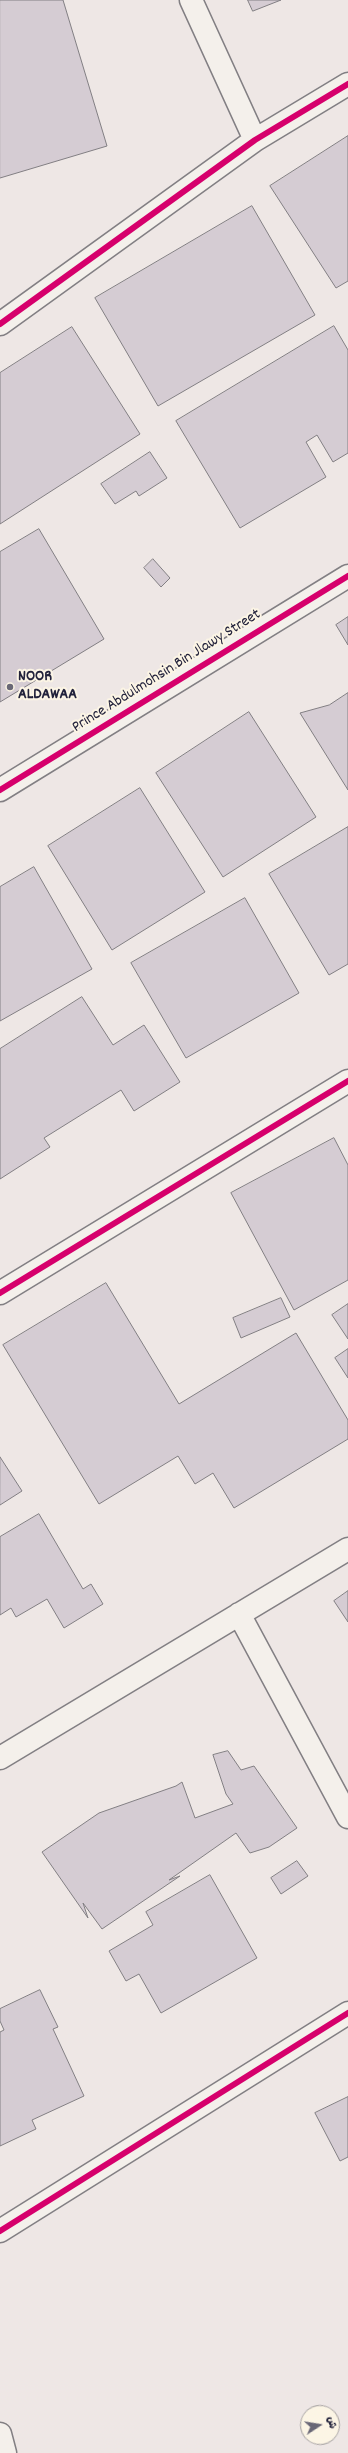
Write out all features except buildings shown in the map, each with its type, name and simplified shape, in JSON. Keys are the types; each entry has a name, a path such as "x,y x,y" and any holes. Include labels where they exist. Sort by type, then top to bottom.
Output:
{"street":[{"path":"191,0 255,140"},
{"path":"0,324 255,140 348,84"},
{"name":"Prince Abdulmohsin Bin Jlawy Street","path":"0,790 348,576"},
{"path":"0,1293 348,1081"},
{"path":"0,1758 348,1549"},
{"path":"239,1614 348,1817"},
{"path":"0,2231 348,2013"},
{"path":"0,2434 5,2453"}],"cycle path":[{"path":"0,324 255,140 348,84"},
{"path":"0,790 348,576"},
{"path":"0,1293 348,1081"},
{"path":"0,2231 348,2013"}],"place":[{"name":"NOOR ALDAWAA","path":"10,687"}]}
